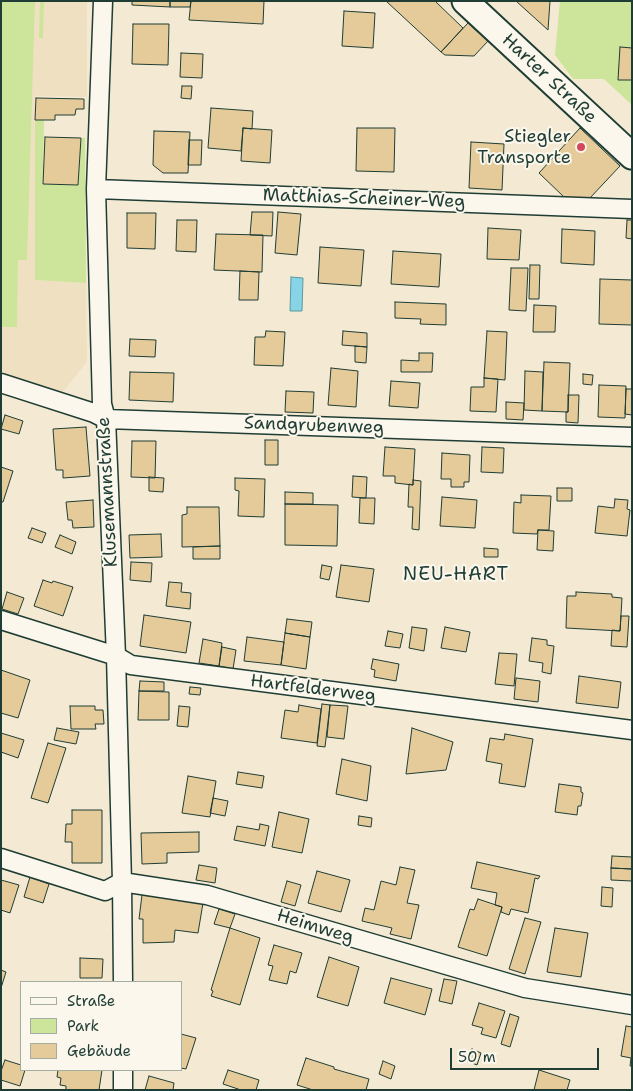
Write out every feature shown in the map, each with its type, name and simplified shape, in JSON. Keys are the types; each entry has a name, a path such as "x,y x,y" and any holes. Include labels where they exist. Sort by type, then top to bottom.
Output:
{"main road":[{"name":"Harter Straße","path":"465,1 632,156"}],"street":[{"name":"Klusemannstraße","path":"103,1 96,189 102,404 106,419 116,656 123,981"},
{"name":"Matthias-Scheiner-Weg","path":"96,189 632,209"},
{"name":"Sandgrubenweg","path":"1,383 94,413 106,419 632,437"},
{"name":"Hartfelderweg","path":"1,620 116,656 131,665 632,730"},
{"name":"Heimweg","path":"1,858 105,891 122,882 207,895 525,988 632,1005"},
{"path":"123,1071 123,1090"}],"shaded area":[{"path":"1,1 87,1 87,97 35,96 35,280 86,283 87,362 62,393 1,373"}],"green space":[{"path":"1,1 35,1 27,260 18,260 17,327 1,327"},
{"path":"40,1 44,1 43,38 39,38"},
{"path":"560,1 632,1 632,105 604,79 573,79 555,55"},
{"path":"35,120 44,120 43,184 78,185 81,138 85,138 86,283 35,280"}],"water":[{"path":"291,277 303,278 302,311 290,311"}],"building":[{"path":"132,1 170,1 170,7 132,5"},
{"path":"170,1 191,1 190,7 170,7"},
{"path":"191,1 264,1 263,24 189,20"},
{"path":"386,1 435,1 463,28 441,52"},
{"path":"516,1 550,1 548,30"},
{"path":"344,11 375,13 373,48 342,46"},
{"path":"468,23 488,41 474,56 445,55 441,52"},
{"path":"133,24 169,24 168,65 132,64"},
{"path":"620,47 632,48 632,80 618,80"},
{"path":"181,53 203,54 202,78 180,77"},
{"path":"182,86 192,86 191,99 181,98"},
{"path":"36,98 84,99 84,109 76,109 75,115 55,115 55,120 35,120"},
{"path":"211,108 253,111 252,129 243,128 241,151 208,148"},
{"path":"243,128 272,130 270,163 241,161"},
{"path":"357,128 395,128 394,172 356,171"},
{"name":"Stiegler Transporte","path":"580,128 620,166 589,199 564,197 539,173"},
{"path":"154,131 190,132 188,173 163,173 153,165"},
{"path":"45,137 81,138 78,185 43,184"},
{"path":"189,140 202,140 201,165 188,165"},
{"path":"471,142 504,144 502,190 469,188"},
{"path":"252,212 273,212 272,236 250,235"},
{"path":"278,212 301,214 297,255 275,253"},
{"path":"127,213 156,213 155,249 127,248"},
{"path":"177,220 197,220 196,252 176,251"},
{"path":"627,220 632,220 632,239 626,238"},
{"path":"488,228 521,230 519,260 487,259"},
{"path":"562,229 595,231 594,265 561,263"},
{"path":"216,234 263,235 262,272 214,270"},
{"path":"320,247 364,250 361,286 318,283"},
{"path":"393,251 441,254 439,287 391,284"},
{"path":"530,265 540,265 539,299 529,299"},
{"path":"511,268 528,268 526,311 509,310"},
{"path":"240,271 259,272 258,300 239,300"},
{"path":"600,279 632,280 632,325 599,324"},
{"path":"395,302 446,304 446,325 420,324 421,319 395,318"},
{"path":"534,305 556,306 555,332 533,332"},
{"path":"266,331 285,332 283,366 254,365 255,337 265,337"},
{"path":"343,331 367,333 367,347 342,345"},
{"path":"487,331 507,332 505,380 484,378"},
{"path":"130,339 156,340 155,357 129,356"},
{"path":"355,346 367,347 366,363 355,362"},
{"path":"419,353 433,353 432,372 401,372 401,360 419,361"},
{"path":"544,362 570,363 568,412 542,411"},
{"path":"331,368 358,371 356,407 328,405"},
{"path":"525,371 543,372 542,411 524,410"},
{"path":"130,372 174,373 173,402 129,400"},
{"path":"583,374 593,375 592,385 583,384"},
{"path":"484,378 498,379 496,412 470,411 471,387 484,387"},
{"path":"391,381 420,383 418,408 389,406"},
{"path":"599,385 626,386 625,418 598,417"},
{"path":"626,389 632,389 632,415 625,414"},
{"path":"286,391 314,392 313,413 285,412"},
{"path":"568,395 579,395 578,423 566,422"},
{"path":"506,402 524,403 523,420 506,419"},
{"path":"5,415 23,421 19,434 1,429"},
{"path":"86,427 90,476 63,478 63,470 56,470 53,429"},
{"path":"265,440 278,440 278,465 265,465"},
{"path":"132,441 156,441 155,478 131,477"},
{"path":"385,447 415,449 413,485 395,483 395,476 383,476"},
{"path":"482,447 504,448 503,473 481,472"},
{"path":"442,453 470,455 469,482 464,482 464,487 451,487 451,479 441,479"},
{"path":"1,467 13,471 3,502 1,502"},
{"path":"353,476 367,477 366,498 352,497"},
{"path":"149,477 164,478 163,492 149,491"},
{"path":"235,478 265,479 264,517 238,516 239,491 235,490"},
{"path":"413,480 421,481 419,530 412,529 413,507 408,507 409,484 413,485"},
{"path":"557,488 572,488 572,501 557,501"},
{"path":"285,492 313,493 313,504 285,504"},
{"path":"521,495 551,496 549,530 538,530 537,534 513,533 514,502 521,503"},
{"path":"442,497 477,500 475,528 440,526"},
{"path":"360,498 375,498 374,524 359,523"},
{"path":"615,499 628,500 627,509 630,510 627,536 595,533 598,506 614,508"},
{"path":"93,500 94,527 73,528 72,520 68,520 66,502"},
{"path":"285,504 338,505 337,546 285,545"},
{"path":"187,507 219,507 220,546 182,547 182,515 187,514"},
{"path":"32,528 46,533 42,543 28,538"},
{"path":"538,530 554,531 553,551 537,550"},
{"path":"161,534 162,557 130,558 129,535"},
{"path":"60,535 76,542 72,554 55,547"},
{"path":"220,546 220,559 193,559 193,547"},
{"path":"484,548 498,549 498,557 484,557"},
{"path":"131,562 152,563 151,582 130,580"},
{"path":"322,565 332,567 329,580 320,578"},
{"path":"341,565 374,569 369,602 336,597"},
{"path":"43,580 73,587 63,616 34,606"},
{"path":"169,582 182,583 181,592 191,593 190,609 166,606"},
{"path":"7,592 24,598 18,614 2,609"},
{"path":"576,592 612,594 612,597 622,598 620,631 566,628 567,596 576,596"},
{"path":"144,615 191,622 186,653 140,646"},
{"path":"621,616 629,616 627,647 611,646 612,630 620,631"},
{"path":"287,619 312,622 310,637 285,633"},
{"path":"412,627 427,629 424,651 409,648"},
{"path":"445,627 470,632 466,652 441,648"},
{"path":"388,631 403,634 400,648 385,646"},
{"path":"285,633 310,637 306,669 281,665"},
{"path":"247,637 284,642 281,665 244,661"},
{"path":"532,638 547,640 547,645 554,646 551,674 542,672 543,663 529,661"},
{"path":"203,639 222,643 219,666 199,663"},
{"path":"222,647 236,650 233,669 219,666"},
{"path":"499,653 517,654 514,686 495,684"},
{"path":"373,659 399,664 396,681 374,677 375,670 371,669"},
{"path":"1,670 30,680 18,718 1,713"},
{"path":"579,676 621,682 618,708 576,703"},
{"path":"516,678 540,681 538,702 514,699"},
{"path":"140,681 164,682 164,691 139,691"},
{"path":"190,687 201,688 200,695 189,694"},
{"path":"139,691 169,692 169,720 138,720"},
{"path":"322,704 330,705 325,747 317,746"},
{"path":"299,705 321,709 317,743 281,738 285,710 298,712"},
{"path":"330,705 348,706 344,739 327,737"},
{"path":"70,706 95,706 95,710 103,710 104,724 95,724 96,729 71,729"},
{"path":"179,706 190,707 188,727 177,726"},
{"path":"57,728 79,732 76,744 54,740"},
{"path":"412,728 453,742 446,770 406,774"},
{"path":"1,733 24,740 18,758 1,752"},
{"path":"505,734 533,739 525,787 499,783 502,764 486,761 490,738 504,740"},
{"path":"48,743 66,748 48,803 31,798"},
{"path":"342,759 371,766 367,801 336,794"},
{"path":"238,772 264,776 262,788 236,784"},
{"path":"188,776 216,781 210,817 182,813"},
{"path":"559,784 581,787 581,792 583,793 577,815 555,812"},
{"path":"213,798 228,801 225,816 210,813"},
{"path":"72,810 102,810 102,863 72,863 72,842 65,842 66,824 72,824"},
{"path":"279,812 309,819 302,853 272,847"},
{"path":"359,816 372,818 371,827 358,825"},
{"path":"260,824 269,826 265,846 234,840 237,826 259,830"},
{"path":"199,832 199,852 167,853 167,863 142,864 141,833"},
{"path":"612,856 632,857 632,869 611,868"},
{"path":"477,862 540,876 538,879 535,878 528,913 511,909 509,915 501,912 502,907 495,905 497,893 471,888"},
{"path":"199,865 217,868 215,883 196,880"},
{"path":"400,867 415,870 407,903 419,905 411,939 390,934 392,928 362,921 365,908 374,910 381,881 396,885"},
{"path":"611,868 632,869 632,881 611,880"},
{"path":"317,871 350,880 341,912 308,903"},
{"path":"30,877 49,884 43,903 24,897"},
{"path":"1,880 19,885 10,913 1,910"},
{"path":"287,881 301,885 295,906 281,902"},
{"path":"602,887 613,888 612,907 601,906"},
{"path":"142,895 203,903 198,933 175,930 174,942 143,943 143,919 139,919"},
{"path":"478,899 502,907 487,956 458,947 470,909 474,910"},
{"path":"219,909 235,914 230,928 214,924"},
{"path":"525,918 541,922 525,974 509,969"},
{"path":"230,928 260,938 240,1005 211,996 213,991 211,990"},
{"path":"555,928 588,933 581,977 547,972"},
{"path":"274,945 302,953 296,973 290,971 287,984 269,980 273,966 268,965"},
{"path":"329,957 359,967 348,1006 317,997"},
{"path":"80,958 103,959 102,978 80,978"},
{"path":"1,970 6,972 1,988"},
{"path":"391,978 432,989 425,1015 384,1003"},
{"path":"444,979 457,981 452,1004 439,1001"},
{"path":"479,1003 505,1011 496,1038 481,1034 483,1028 472,1025"},
{"path":"510,1014 519,1017 510,1047 501,1044"},
{"path":"626,1026 632,1027 632,1066 630,1066 631,1058 621,1056"},
{"path":"182,1034 196,1038 186,1069 182,1068"},
{"path":"472,1049 481,1053 477,1065 467,1061"},
{"path":"306,1058 334,1067 334,1069 369,1079 366,1090 313,1090 297,1085"},
{"path":"5,1060 20,1065 20,1071 25,1071 20,1086 1,1080 1,1071"},
{"path":"383,1061 395,1066 391,1079 379,1074"},
{"path":"228,1070 259,1080 256,1090 241,1090 223,1084"},
{"path":"539,1070 570,1080 567,1090 534,1090"},
{"path":"58,1071 102,1071 99,1090 66,1090 66,1086 60,1085 61,1078 57,1077"},
{"path":"149,1076 174,1083 173,1090 145,1090"}],"place":[{"name":"Stiegler Transporte","path":"581,147"}],"district":[{"name":"NEU-HART","path":"456,575"}]}
